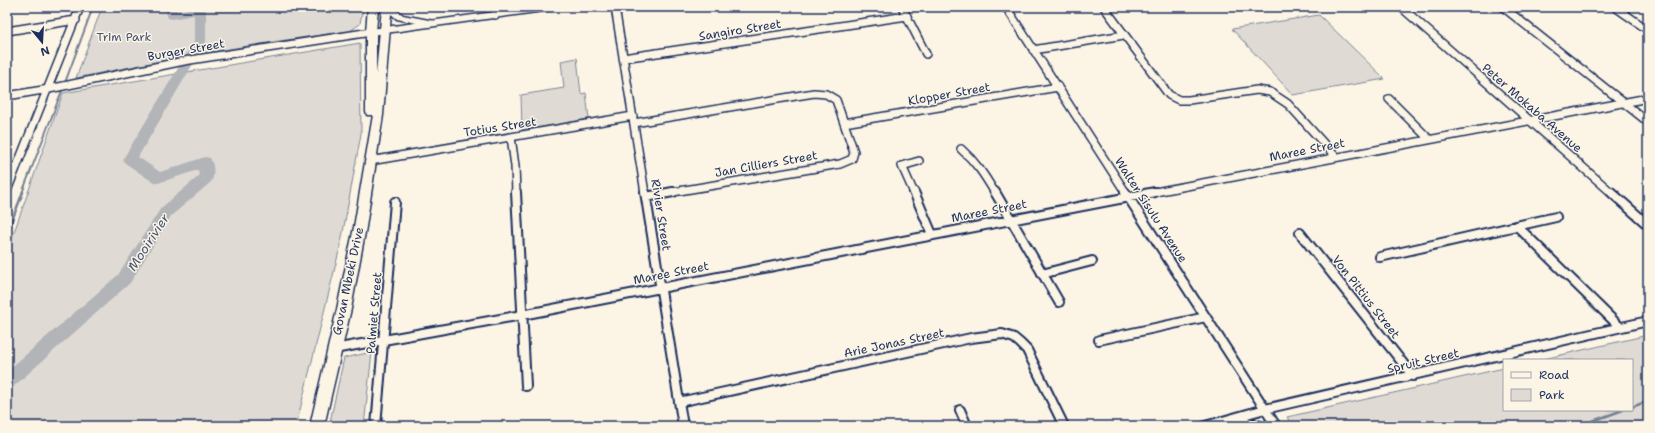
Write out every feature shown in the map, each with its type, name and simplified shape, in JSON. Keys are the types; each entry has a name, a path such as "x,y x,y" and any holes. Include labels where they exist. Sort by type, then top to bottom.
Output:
{"main road":[{"name":"Govan Mbeki Drive","path":"374,7 371,32 371,116 374,135"},
{"name":"Govan Mbeki Drive","path":"317,426 353,265 378,115 388,7"},
{"path":"388,7 400,17 432,23"}],"street":[{"path":"7,191 80,7"},
{"path":"371,32 432,23 495,11 551,7"},
{"name":"Rivier Street","path":"615,7 683,426"},
{"path":"902,7 926,54"},
{"name":"Walter Sisulu Avenue","path":"1006,7 1276,426"},
{"path":"1104,7 1169,95 1175,99 1188,100 1250,90 1267,90 1288,104 1336,157"},
{"name":"Peter Mokaba Avenue","path":"1401,7 1648,225"},
{"path":"1503,7 1648,122"},
{"path":"1615,7 1648,30"},
{"name":"Sangiro Street","path":"623,58 907,16"},
{"path":"7,31 76,20"},
{"name":"Burger Street","path":"7,96 184,61 371,32"},
{"path":"1033,50 1124,35"},
{"name":"Klopper Street","path":"844,123 1058,87"},
{"name":"Totius Street","path":"370,160 511,137 819,93 830,95 836,100 844,123"},
{"path":"1389,98 1429,139"},
{"name":"Maree Street","path":"334,349 522,315 932,234 1130,198 1429,139 1648,98"},
{"name":"Jan Cilliers Street","path":"646,197 849,161 852,159 854,152 844,123"},
{"path":"511,137 515,166 526,386"},
{"path":"961,149 972,158 981,169 1059,302"},
{"path":"918,161 902,166 932,234"},
{"path":"7,168 17,166"},
{"name":"Palmiet Street","path":"376,426 395,202"},
{"path":"1380,257 1556,217"},
{"path":"1517,226 1620,327"},
{"name":"Von Pittius Street","path":"1300,233 1413,376"},
{"path":"1042,274 1092,261"},
{"path":"1099,340 1206,317"},
{"name":"Spruit Street","path":"1204,426 1224,422 1265,409 1648,321"},
{"name":"Arie Jonas Street","path":"679,402 971,338 1003,334 1012,336 1019,340 1027,350 1064,426"},
{"path":"960,410 967,426"},
{"path":"1224,422 1244,421 1260,426"}],"green space":[{"name":"Trim Park","path":"102,7 363,7 360,24 350,31 212,52 76,78"},
{"path":"1319,15 1385,79 1293,95 1232,29"},
{"path":"360,43 361,134 341,243 296,426 7,426 7,252 63,93"},
{"path":"577,58 581,94 586,93 589,119 522,130 521,95 564,88 561,61"},
{"path":"1648,335 1648,426 1292,426 1287,417 1503,368 1503,411 1633,411 1633,359 1543,359"},
{"path":"372,352 364,426 329,426 344,358"}],"waterway":[{"path":"66,80 93,7"},
{"name":"Mooirivier","path":"7,382 124,279 166,212 206,178 205,162 158,178 130,159 200,42 200,11 172,15 170,7"},
{"path":"22,193 63,88"},
{"path":"7,233 23,192"},
{"path":"1633,407 1648,401"},
{"path":"1579,426 1620,411"}]}
